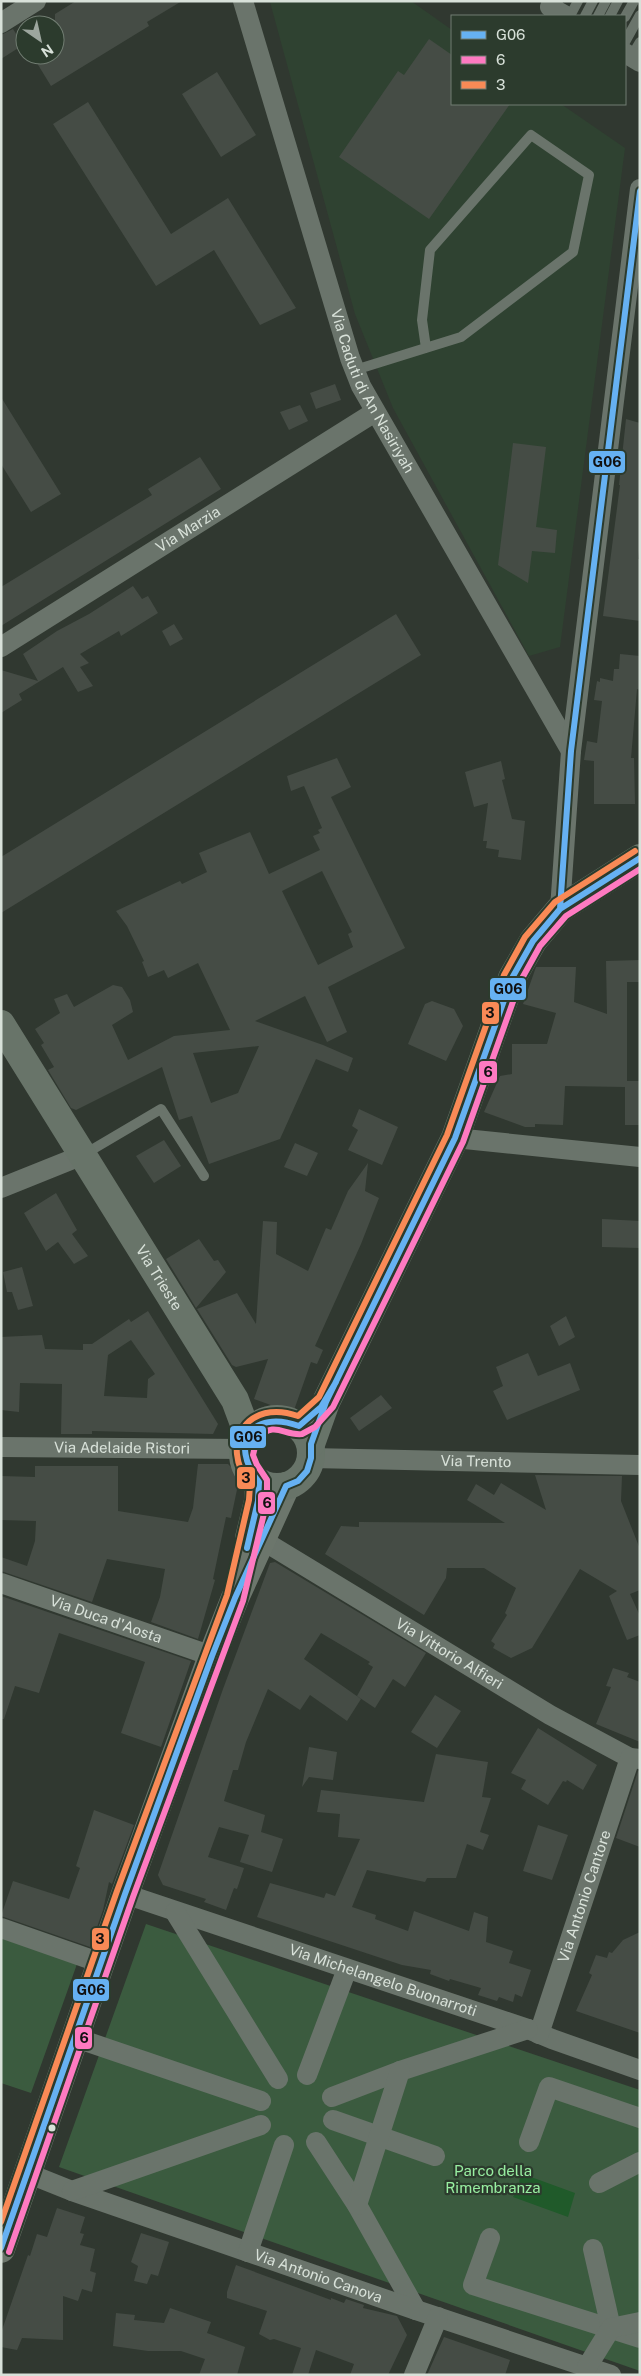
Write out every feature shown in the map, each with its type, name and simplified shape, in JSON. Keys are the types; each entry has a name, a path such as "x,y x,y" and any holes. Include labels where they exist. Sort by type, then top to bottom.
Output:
{"main road":[{"path":"307,1443 288,1420 275,1419 252,1435 244,1462 250,1473 259,1482 272,1487 286,1486 298,1481 307,1471 307,1443 455,1138 512,978 533,942 560,909 640,858"},
{"name":"Via Trieste","path":"1,1024 235,1400 252,1435"},
{"path":"235,1598 258,1501 259,1482"},
{"path":"1,2249 125,1894 212,1656 235,1598 286,1486"}],"street":[{"path":"1,23 36,1"},
{"name":"Via Caduti di An Nasiriyah","path":"243,1 355,370 375,412 571,751"},
{"path":"560,909 571,751 640,189"},
{"name":"Via Marzia","path":"1,647 375,412"},
{"path":"455,1138 640,1157"},
{"path":"1,1188 83,1155"},
{"name":"Via Adelaide Ristori","path":"1,1447 252,1435"},
{"name":"Via Trento","path":"307,1443 640,1464"},
{"name":"Via Vittorio Alfieri","path":"262,1540 550,1715 635,1758"},
{"name":"Via Duca d'Aosta","path":"1,1583 212,1656"},
{"name":"Via Antonio Cantore","path":"533,2031 635,1758"},
{"name":"Via Michelangelo Buonarroti","path":"125,1894 533,2031 640,2070"},
{"path":"175,1912 278,2079"},
{"path":"1,1928 101,1963"},
{"path":"307,2075 347,1969"},
{"path":"332,2097 400,2071 533,2031"},
{"path":"76,2038 261,2101"},
{"path":"358,2205 400,2071"},
{"path":"529,2142 549,2087 640,2118"},
{"path":"333,2120 435,2156"},
{"path":"72,2191 261,2125"},
{"path":"316,2142 358,2205 416,2310"},
{"path":"248,2252 284,2145"},
{"path":"599,2183 640,2162"},
{"name":"Via Antonio Canova","path":"27,2173 72,2191 248,2252 611,2375"},
{"path":"490,2238 473,2285 640,2338"},
{"path":"588,2367 611,2328 593,2249"},
{"path":"414,2375 438,2317"},
{"path":"611,2328 640,2322"}],"lane":[{"path":"561,9 578,1"},
{"path":"586,15 593,1"},
{"path":"599,15 606,1"},
{"path":"611,15 618,1"},
{"path":"626,15 634,1"},
{"path":"632,51 640,15"},
{"path":"355,370 461,338 573,252 590,175 531,134 430,250 422,320 426,348"},
{"path":"83,1155 161,1110 204,1176"}],"shaded area":[{"path":"411,1 451,29 451,105 562,105 625,148 560,647 529,656 393,408 355,314 270,2"},
{"path":"520,2173 575,2193 568,2217 513,2197 519,2185"}],"green space":[{"name":"Parco della Rimembranza","path":"146,1924 640,2090 640,2371 59,2167"},
{"path":"1,1936 77,1964 31,2093 1,2083"}],"building":[{"path":"76,1 182,1 147,22 149,26 51,86 38,65 65,65 65,15 55,14"},
{"path":"13,29 15,32 15,50 1,59 1,35"},
{"path":"429,39 451,54 451,105 509,105 429,219 339,157 398,71 404,75"},
{"path":"217,72 256,135 221,157 182,94"},
{"path":"88,102 171,234 228,198 296,308 260,325 214,250 156,286 53,124"},
{"path":"335,384 341,400 316,409 310,393"},
{"path":"1,397 61,494 31,512 1,464"},
{"path":"300,405 308,421 289,430 280,412"},
{"path":"626,419 640,423 640,543 638,559 640,559 640,621 603,616 620,485"},
{"path":"513,443 546,447 536,527 557,530 555,553 532,551 528,583 498,565"},
{"path":"200,457 221,489 1,626 1,587 152,495 148,489"},
{"path":"133,586 142,599 148,596 158,613 121,636 119,631 80,654 89,663 80,667 93,686 78,692 63,667 19,694 22,700 1,713 1,670 38,681 23,654 57,631 89,614"},
{"path":"396,614 421,655 1,913 1,857"},
{"path":"174,624 183,639 170,646 162,631"},
{"path":"620,654 640,656 640,690 637,689 631,758 634,758 635,804 594,804 594,761 584,760 587,741 597,743 602,701 594,700 597,681 600,682 600,678 613,681 614,669 619,669"},
{"path":"337,758 351,787 331,797 405,948 328,987 347,1032 327,1042 305,996 255,1021 323,1045 353,1058 348,1072 316,1059 280,1139 209,1164 192,1116 179,1120 162,1067 76,1110 71,1108 48,1070 54,1067 41,1045 44,1043 35,1029 60,1013 54,999 67,994 74,1007 113,985 122,987 130,1000 133,1012 112,1025 128,1060 174,1036 230,1030 198,963 168,978 164,970 148,977 142,962 144,961 127,926 116,911 180,881 182,884 207,872 199,853 250,832 269,874 320,850 313,836 320,833 318,830 322,828 304,786 291,791 287,776","holes":["322,871 352,932 348,934 353,947 318,965 282,891","259,1046 238,1093 211,1103 193,1053"]},
{"path":"501,761 505,779 502,780 512,819 525,821 521,860 498,857 499,850 486,848 487,841 483,841 488,803 474,807 465,772"},
{"path":"640,960 640,982 627,982 627,1081 640,1081 640,1125 625,1125 625,1087 565,1086 563,1125 535,1124 535,1127 525,1127 484,1112 500,1076 512,1074 512,1044 547,1044 556,1013 523,1004 536,967 576,967 574,1002 607,1014 606,961"},
{"path":"432,1001 454,1009 463,1026 446,1061 408,1044 425,1004"},
{"path":"359,1109 398,1127 382,1165 348,1150 358,1130 352,1126"},
{"path":"164,1140 181,1166 154,1183 136,1156"},
{"path":"295,1143 318,1153 307,1176 284,1167"},
{"path":"368,1163 365,1191 379,1198 361,1244 315,1346 323,1350 317,1364 311,1362 293,1413 254,1399 268,1359 236,1367 232,1365 197,1309 237,1293 256,1324 263,1221 277,1222 276,1254 308,1271 326,1228 331,1230 348,1191"},
{"path":"56,1193 77,1230 72,1234 88,1256 74,1264 58,1242 46,1251 24,1213"},
{"path":"602,1219 640,1221 640,1248 602,1247"},
{"path":"199,1239 214,1261 218,1260 226,1272 196,1308 166,1259"},
{"path":"22,1267 33,1306 18,1310 12,1292 7,1292 3,1272"},
{"path":"148,1311 218,1424 213,1434 92,1431 92,1434 61,1434 62,1384 20,1383 19,1412 1,1410 1,1337 42,1335 45,1349 83,1350 83,1344 92,1344 129,1319 131,1322","holes":["131,1340 155,1374 148,1379 147,1398 104,1396 108,1355"]},
{"path":"566,1316 575,1337 559,1346 550,1326"},
{"path":"528,1353 538,1376 570,1363 580,1390 507,1420 493,1391 503,1386 496,1367"},
{"path":"381,1395 392,1408 359,1431 350,1418"},
{"path":"198,1464 228,1464 238,1474 239,1480 231,1518 226,1517 213,1579 215,1580 198,1639 151,1622 160,1597 165,1569 107,1559 92,1602 1,1571 1,1557 27,1566 35,1541 36,1521 1,1520 1,1476 35,1477 35,1466 118,1466 118,1511 188,1522 193,1508"},
{"path":"535,1475 622,1476 621,1501 640,1549 640,1590 630,1594 640,1616 640,1635 627,1640 609,1596 617,1591 580,1569 532,1648 511,1658 493,1648 495,1644 491,1641 507,1615 505,1613 516,1588 484,1568 447,1568 446,1578 424,1615 325,1554 341,1526 359,1527 359,1522 505,1523 467,1500 476,1484 494,1495 501,1483 546,1510"},
{"path":"275,1562 426,1653 405,1687 393,1679 375,1708 357,1696 373,1667 368,1664 370,1662 321,1633 304,1659 361,1699 347,1721 310,1695 300,1710 268,1689 246,1742 238,1770 233,1770 224,1801 265,1815 261,1832 283,1839 272,1872 240,1862 249,1835 219,1827 208,1857 244,1868 237,1889 234,1888 226,1910 204,1902 206,1899 163,1885 158,1875 223,1689 270,1563"},
{"path":"1,1596 191,1661 161,1747 121,1733 145,1662 59,1633 39,1693 15,1686 4,1719 1,1719"},
{"path":"613,1668 629,1673 627,1677 640,1682 640,1742 596,1724 611,1687 606,1686"},
{"path":"435,1695 461,1711 437,1748 411,1732"},
{"path":"538,1728 597,1765 583,1790 567,1780 566,1782 563,1781 548,1805 521,1789 526,1780 511,1773"},
{"path":"309,1747 337,1752 333,1780 309,1777 302,1787"},
{"path":"436,1754 488,1762 482,1797 491,1798 480,1832 489,1835 483,1850 467,1844 456,1878 427,1878 425,1882 367,1870 352,1907 376,1915 375,1919 408,1931 414,1911 469,1931 474,1912 488,1917 486,1942 513,1951 509,1963 531,1970 522,1997 515,1994 513,2002 499,1997 497,2001 478,1995 481,1988 450,1979 449,1981 430,1974 431,1970 402,1965 257,1917 270,1883 324,1898 326,1893 335,1896 360,1839 338,1837 340,1814 317,1812 321,1790 424,1802"},
{"path":"638,1771 640,1771 640,1847 616,1838"},
{"path":"94,1810 134,1825 112,1884 109,1882 103,1910 90,1947 1,1916 13,1881 69,1899 80,1868 76,1866"},
{"path":"538,1825 568,1835 552,1880 523,1871"},
{"path":"640,1932 640,2033 576,2011 592,1975 589,1973 596,1955 607,1958 609,1952 612,1953 623,1940"},
{"path":"57,2208 85,2217 80,2233 84,2234 80,2245 95,2249 90,2271 96,2273 92,2292 82,2289 78,2301 63,2296 63,2340 22,2338 17,2350 1,2347 1,2333 28,2255 30,2256 37,2234 47,2237"},
{"path":"141,2233 169,2242 158,2276 151,2274 147,2284 134,2281 138,2266 131,2262"},
{"path":"236,2265 331,2300 331,2298 344,2303 346,2299 364,2305 363,2308 397,2316 407,2335 388,2375 350,2375 354,2364 316,2350 308,2375 292,2375 301,2348 274,2339 270,2340 259,2334 267,2311 227,2298 227,2292"},
{"path":"170,2308 211,2322 207,2333 245,2347 237,2375 199,2375 205,2359 181,2351 148,2351 113,2346 116,2313 135,2315 134,2320 164,2323"},
{"path":"444,2337 510,2360 505,2375 427,2375"}],"transit line":[{"name":"G06","path":"1,2248 125,1894 235,1598 286,1486 298,1481 307,1471 311,1458 311,1444 326,1402 455,1138 512,978 533,941 560,909 571,751 640,191"},
{"name":"3","path":"1,2222 117,1891 227,1595 249,1500 250,1485 241,1469 237,1454 238,1440 243,1428 252,1419 265,1413 280,1412 298,1416 319,1397 447,1135 504,975 525,937 555,902 635,851"},
{"name":"G06","path":"539,934 560,909 640,858"},
{"name":"6","path":"9,2252 133,1897 243,1601 267,1501 267,1480 253,1455 257,1438 269,1430 275,1429 302,1434 315,1427 333,1407 463,1142 520,982 540,946 566,916 640,869"},
{"name":"G06","path":"247,1548 258,1501 259,1482 250,1468 246,1454 246,1443 250,1433 258,1426 269,1422 283,1422 299,1426 321,1407 336,1382"}]}
